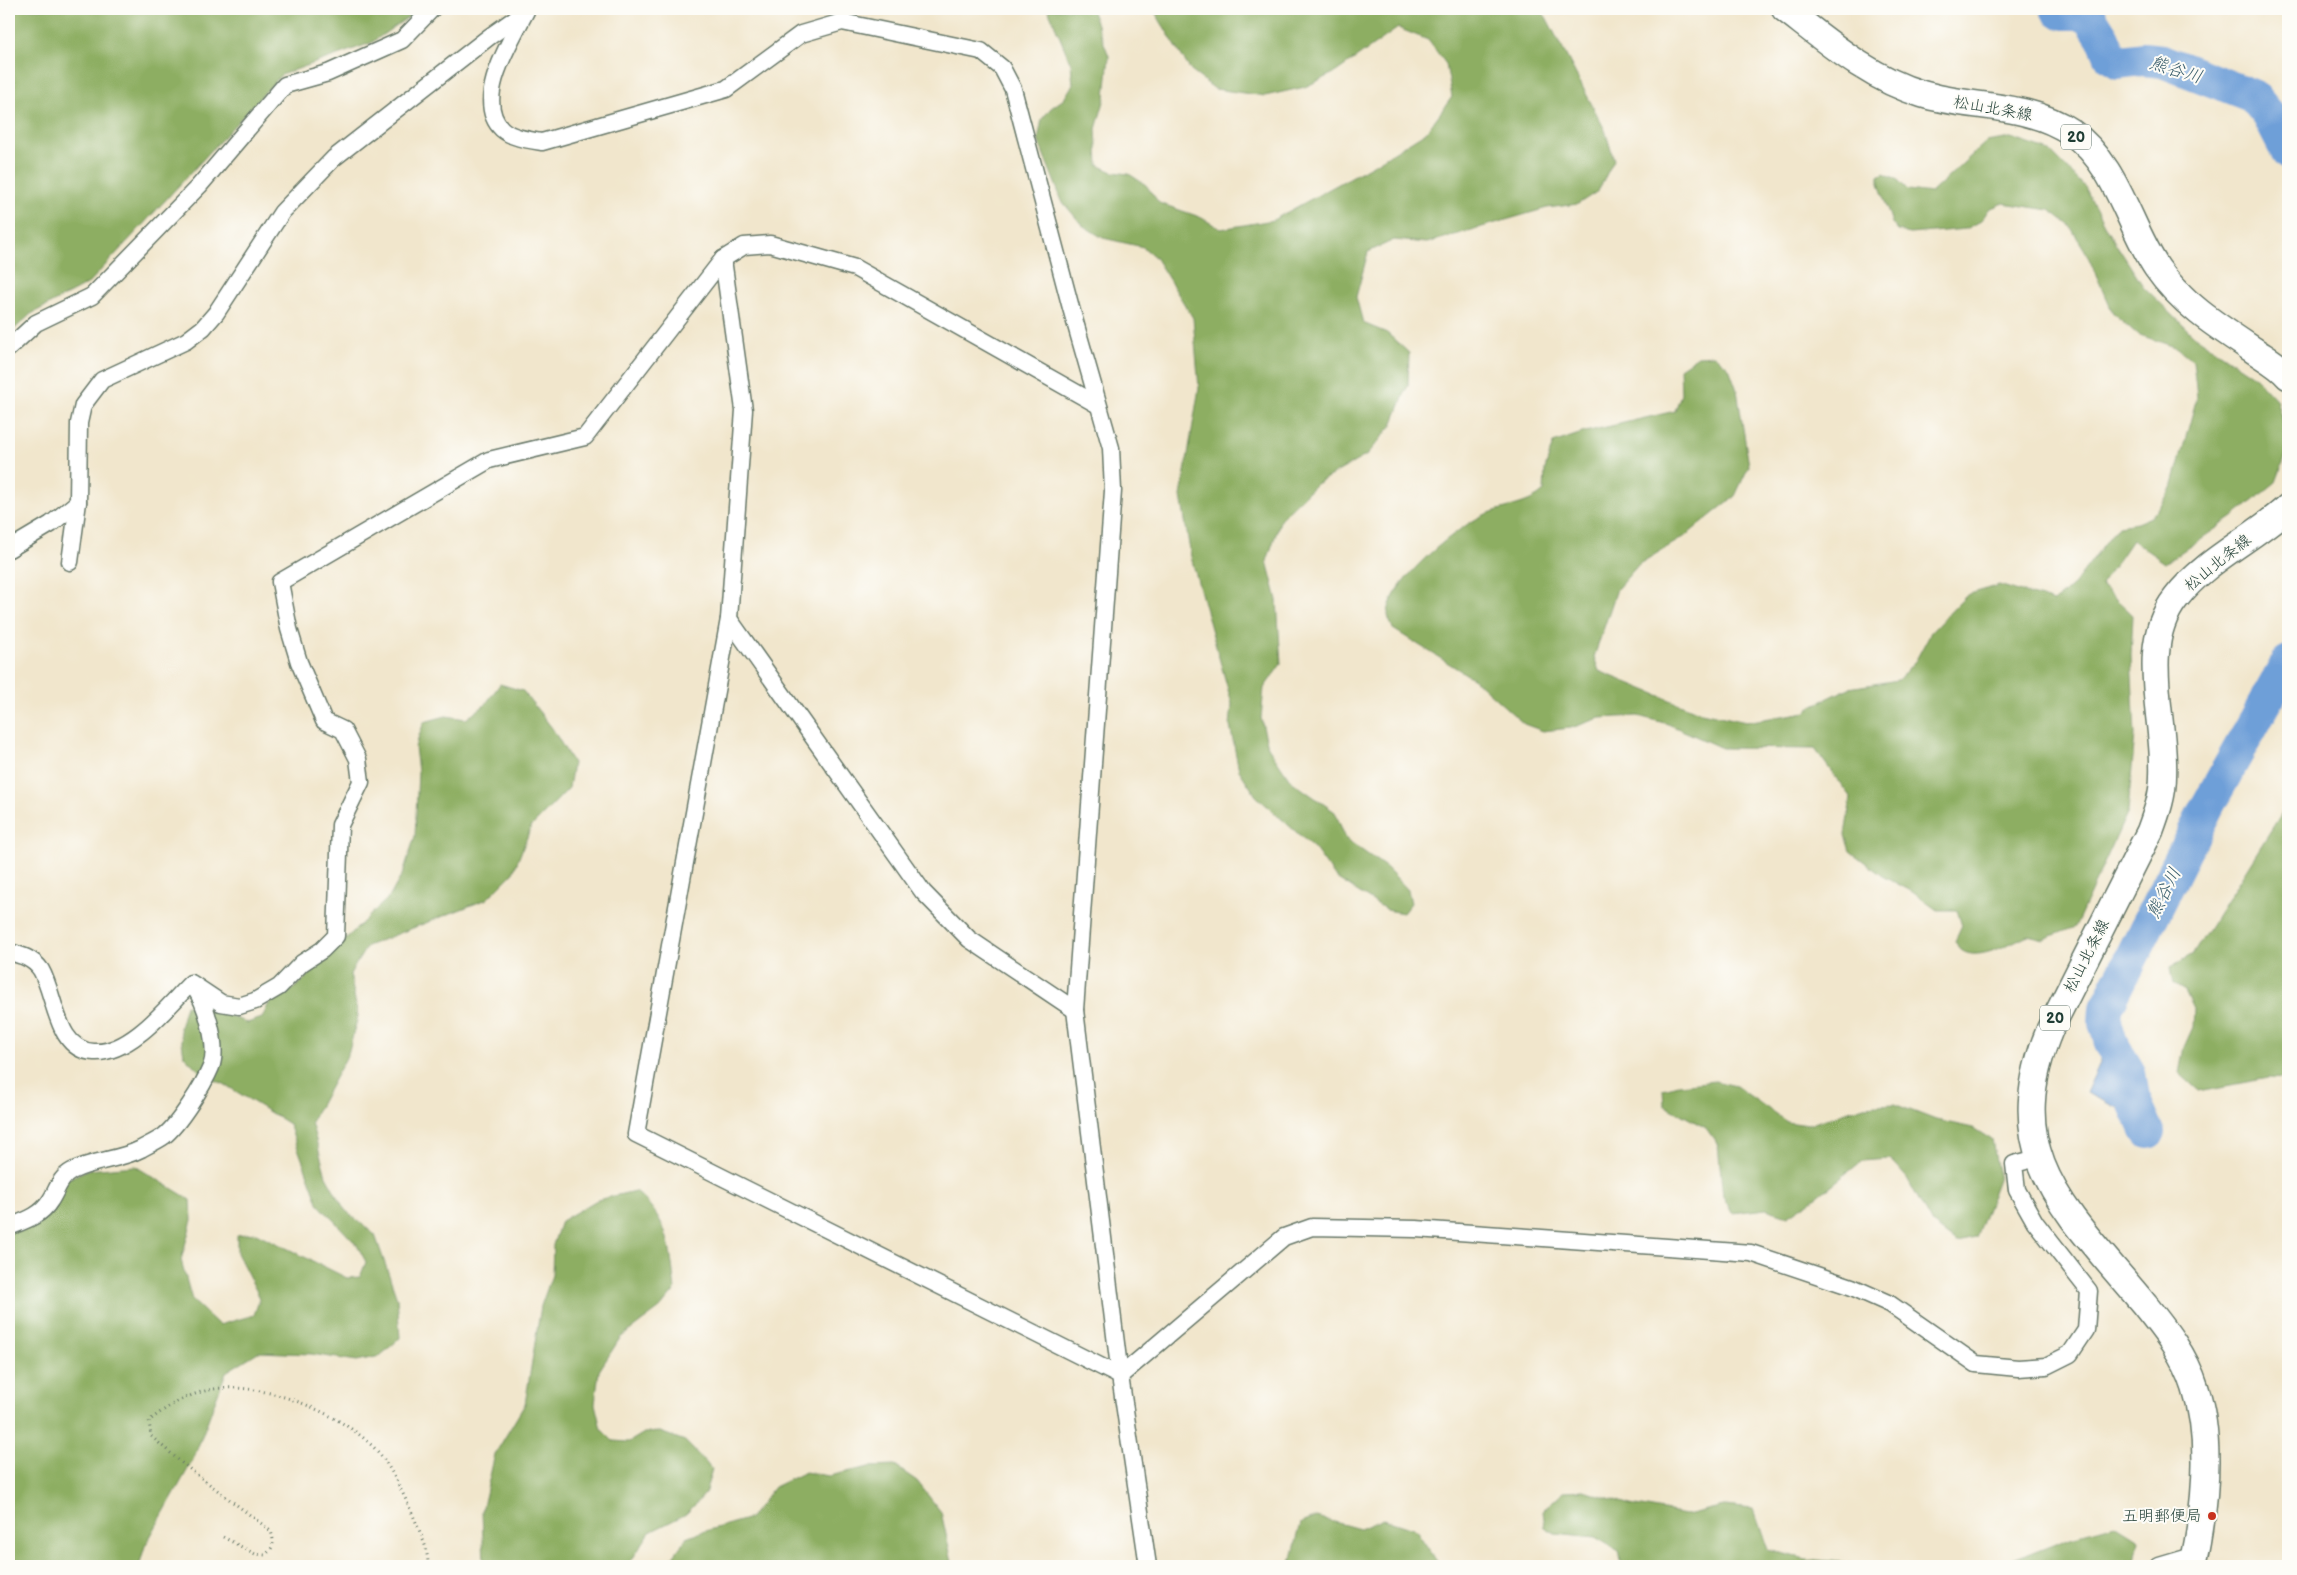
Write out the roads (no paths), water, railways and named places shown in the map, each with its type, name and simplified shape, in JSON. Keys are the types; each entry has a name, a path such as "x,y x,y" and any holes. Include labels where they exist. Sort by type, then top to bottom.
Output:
{"main road":[{"name":"松山北条線","path":"1785,9 1839,51 1879,78 1921,94 1950,102 2025,112 2049,120 2072,133 2091,152 2108,174 2122,198 2144,246 2158,270 2176,291 2197,312 2288,376"},
{"name":"松山北条線","path":"2194,1561 2207,1451 2195,1386 2166,1330 2076,1222 2046,1177 2038,1158 2031,1129 2030,1106 2040,1053 2150,831 2161,801 2163,747 2156,667 2157,639 2164,615 2194,578 2288,507"}],"street":[{"path":"9,348 36,323 92,296 199,186 286,85 328,73 402,40 432,9"},
{"path":"528,10 497,69 490,90 493,112 501,128 518,138 542,142 726,89 801,34 842,22 981,51 1002,68 1013,90 1111,448 1113,491 1075,1010 1120,1376 1148,1566"},
{"path":"70,562 78,502 81,414 83,405 102,380 167,351 203,328 216,313 282,212 334,158 528,10"},
{"path":"191,983 221,1003 239,1006 256,1001 279,987 302,962 322,950 336,936 340,825 361,782 358,759 342,730 324,721 299,662 289,629 280,582 489,460 584,437 723,259 744,246 770,244 854,268 1098,405"},
{"path":"723,259 744,410 729,619 636,1134 1120,1376"},
{"path":"9,549 51,524 78,502"},
{"path":"729,619 923,892 969,939 1075,1010"},
{"path":"9,952 27,957 40,970 64,1031 73,1045 89,1052 107,1053 139,1034 191,983"},
{"path":"9,1227 38,1214 49,1202 63,1177 72,1171 97,1162 138,1151 165,1135 187,1108 212,1066 206,1013 202,998 191,983"},
{"path":"1120,1376 1284,1237 1312,1227 1416,1230 1751,1254 1852,1287 1890,1304 1976,1364 2018,1368 2046,1366 2070,1354 2086,1330 2089,1291 2035,1222 2017,1190 2014,1164 2038,1158"},
{"path":"2159,1566 2194,1561"}],"water":[{"path":"2105,1052 2118,1068 2126,1092 2119,1108 2086,1093"}],"waterway":[{"name":"熊谷川","path":"2057,9 2063,13 2080,13 2091,19 2103,38 2111,57 2119,62 2143,59 2162,61 2253,96 2268,114 2288,153"},
{"name":"熊谷川","path":"2148,1132 2133,1098 2129,1073 2111,1043 2105,1022 2106,1008 2208,805 2288,662"}],"place":[{"name":"五明郵便局","path":"2212,1516"}]}
